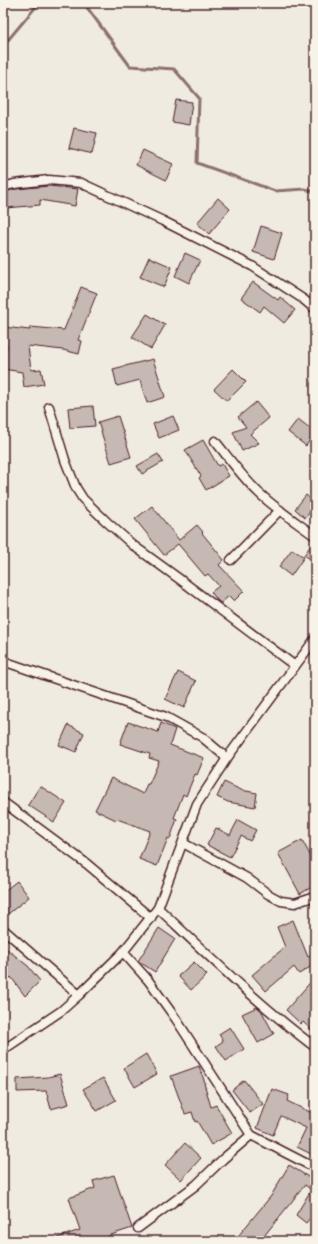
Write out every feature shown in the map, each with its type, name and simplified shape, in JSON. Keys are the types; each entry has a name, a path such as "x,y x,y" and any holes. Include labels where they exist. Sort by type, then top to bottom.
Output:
{"street":[{"path":"3,187 14,184 49,180 81,183 163,221 252,266 303,299 315,309"},
{"path":"49,407 65,460 76,488 83,499 134,546 295,666"},
{"path":"215,441 259,493 315,536"},
{"path":"231,560 280,510"},
{"path":"3,1050 61,1011 79,995 123,952 151,918 158,908 197,804 227,758 315,639"},
{"path":"3,661 166,717 202,737 227,758"},
{"path":"3,802 87,864 151,918"},
{"path":"183,843 247,878 268,894 281,901 295,903 315,896"},
{"path":"158,908 224,970 274,1014 315,1047"},
{"path":"3,928 79,995"},
{"path":"123,952 148,980 176,1019 251,1135 315,1168"},
{"path":"138,1228 196,1185 251,1135"}],"building":[{"path":"176,100 192,102 189,125 172,122"},
{"path":"74,128 97,133 92,154 69,148"},
{"path":"143,150 173,164 166,180 136,165"},
{"path":"49,186 78,189 75,206 40,200 40,205 7,208 5,192 15,189"},
{"path":"218,198 230,209 209,234 197,223"},
{"path":"261,226 282,233 274,259 253,252"},
{"path":"185,253 200,260 189,283 175,276"},
{"path":"149,257 172,267 164,287 140,277"},
{"path":"253,282 278,300 280,297 295,310 284,323 264,306 260,312 241,298"},
{"path":"81,287 97,293 78,340 82,341 79,354 63,350 28,346 31,370 41,369 44,384 24,387 22,372 3,369 7,345 3,345 3,327 30,330 30,327 64,330"},
{"path":"147,314 165,325 151,349 132,337"},
{"path":"153,359 165,397 147,403 140,380 117,386 113,369"},
{"path":"233,369 246,382 227,401 214,389"},
{"path":"256,402 269,418 250,434 259,443 242,451 233,432 246,427 238,417"},
{"path":"93,406 95,426 70,428 68,408"},
{"path":"118,416 131,457 111,463 98,422"},
{"path":"173,416 179,430 159,438 153,424"},
{"path":"298,419 315,432 306,446 288,432"},
{"path":"203,440 218,466 222,464 229,476 206,490 199,478 201,476 185,450"},
{"path":"158,454 163,462 142,474 137,466"},
{"path":"306,495 315,503 315,506 305,518 295,509"},
{"path":"152,506 179,540 197,525 224,560 219,565 244,591 234,601 229,596 221,603 218,601 211,592 219,586 208,574 205,576 178,544 164,555 135,519"},
{"path":"315,541 315,562 304,555"},
{"path":"292,549 304,557 291,576 279,567"},
{"path":"178,672 196,681 184,708 165,699"},
{"path":"128,722 158,732 161,723 175,729 170,745 204,758 197,775 195,774 186,796 183,794 174,818 177,819 170,839 168,838 157,866 139,859 150,831 117,819 116,820 95,810 111,778 143,794 159,761 149,758 150,754 120,744"},
{"path":"68,725 84,733 76,752 59,745"},
{"path":"224,782 241,790 257,793 255,807 228,802 217,797"},
{"path":"40,786 66,803 54,822 28,805"},
{"path":"238,820 256,830 250,841 241,836 230,857 207,845 216,828 230,835"},
{"path":"302,840 315,864 315,885 300,894 278,853"},
{"path":"17,881 29,897 3,918 3,892"},
{"path":"293,920 308,957 310,956 315,964 299,974 294,967 266,991 252,975 285,947 277,927"},
{"path":"159,928 175,939 155,972 138,961"},
{"path":"3,946 28,966 40,981 25,996 11,977 3,985"},
{"path":"194,962 207,975 191,990 178,976"},
{"path":"315,977 315,1033 303,1022 301,1024 286,1010"},
{"path":"257,1007 261,1010 274,1034 258,1043 242,1014"},
{"path":"230,1027 244,1049 226,1061 216,1046 223,1041 219,1034"},
{"path":"146,1054 157,1074 135,1087 124,1068"},
{"path":"199,1066 211,1107 216,1105 232,1133 211,1145 197,1121 195,1122 192,1112 185,1114 171,1076"},
{"path":"60,1074 69,1104 51,1109 46,1091 17,1092 17,1079 48,1077"},
{"path":"103,1078 116,1100 97,1111 83,1089"},
{"path":"244,1080 263,1104 250,1113 232,1090"},
{"path":"272,1089 289,1095 287,1101 314,1114 315,1111 315,1156 297,1147 306,1128 281,1116 273,1135 257,1128"},
{"path":"185,1143 201,1158 181,1180 165,1165"},
{"path":"289,1165 315,1181 315,1212 306,1223 296,1215 311,1190 305,1185 260,1241 234,1241 271,1196"},
{"path":"114,1175 132,1228 108,1236 110,1241 51,1241 80,1230 69,1198 95,1188 93,1181"}],"waterway":[{"path":"3,46 39,3"},
{"path":"71,3 86,6 130,66 174,69 199,98 197,163 275,191 305,189 315,192"}]}
